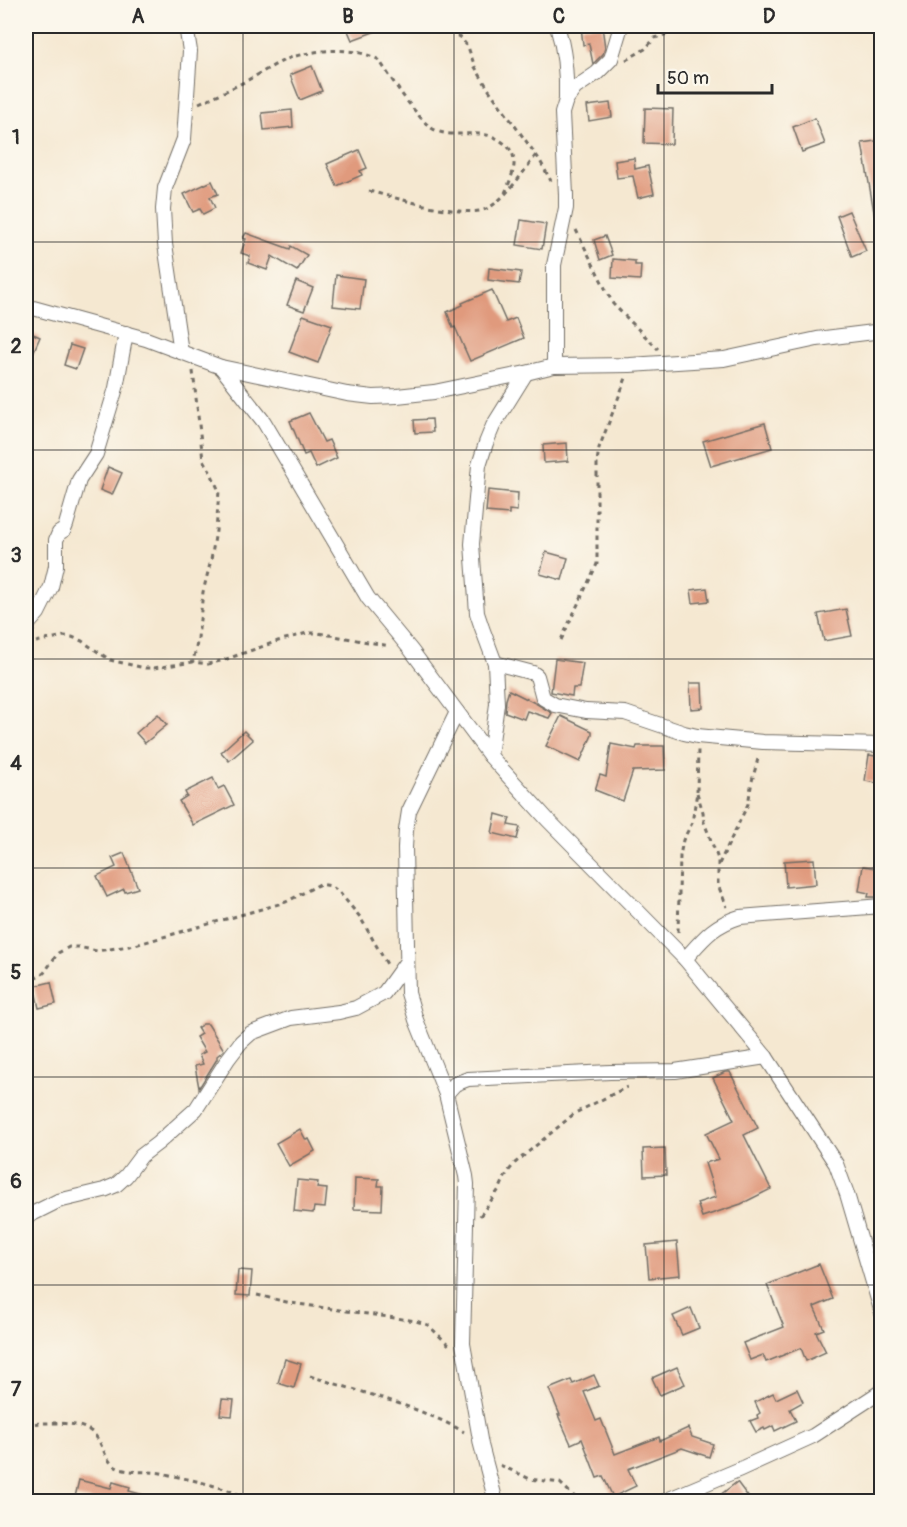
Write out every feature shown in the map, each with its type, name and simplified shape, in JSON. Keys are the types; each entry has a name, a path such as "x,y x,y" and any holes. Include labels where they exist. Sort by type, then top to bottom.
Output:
{"street":[{"path":"186,26 190,51 184,140 165,188 163,209 165,244 186,354"},
{"path":"554,366 554,265 566,208 562,113 566,100 567,76 562,41 557,26"},
{"path":"566,100 611,59 621,26"},
{"path":"26,306 126,333 221,367 347,394 373,397 434,392 554,366 630,365 724,359 817,339 882,331"},
{"path":"26,631 51,587 56,566 56,540 66,525 79,480 96,454 116,387 126,333"},
{"path":"221,367 264,422 368,598 411,650 490,756 547,819 681,955 766,1057 836,1164 848,1194 882,1313"},
{"path":"490,756 497,704 495,663 477,613 472,544 479,465 493,426 526,373"},
{"path":"495,663 537,676 543,698 555,705 594,712 625,713 698,736 763,742 882,745"},
{"path":"457,712 409,811 405,848 408,993 446,1094 466,1176 463,1344 483,1450 496,1502"},
{"path":"681,955 719,925 740,917 882,906"},
{"path":"26,1216 58,1201 116,1185 141,1156 196,1109 228,1059 251,1033 291,1018 356,1008 384,993 407,961"},
{"path":"446,1094 455,1084 468,1079 609,1071 675,1071 766,1057"},
{"path":"662,1502 813,1436 882,1391"}],"path":[{"path":"603,68 632,57 645,49 655,38 692,26"},
{"path":"187,109 288,59 328,51 354,51 373,56 379,60 402,96 435,130 445,133 492,136 511,150 515,165 505,193"},
{"path":"369,191 437,208 477,212 491,206 505,193 536,155"},
{"path":"186,354 203,460 219,491 216,531 203,592 193,662"},
{"path":"561,640 597,564 599,448 630,365"},
{"path":"35,642 64,636 72,637 110,660 145,668 193,662 208,664 307,633 411,650"},
{"path":"681,955 680,856 683,840 692,823 697,792 698,736"},
{"path":"719,864 748,804 763,742"},
{"path":"697,792 718,859 718,885 723,900 729,910 740,917"},
{"path":"26,983 44,973 58,953 69,947 97,951 135,945 286,902 320,884 331,886 339,892 360,917 395,978"},
{"path":"466,1236 515,1163 575,1113 626,1088 638,1080 644,1072"},
{"path":"257,1295 291,1303 416,1321 428,1325 466,1360"},
{"path":"310,1376 446,1422 472,1437 501,1466 530,1479 560,1483 580,1502"},
{"path":"26,1424 57,1423 88,1429 96,1436 108,1460 120,1469 160,1473 273,1502"}],"building":[{"path":"346,26 387,26 387,27 352,40"},
{"path":"581,26 602,26 605,48 603,54 593,64 589,44 583,45"},
{"path":"312,66 322,91 300,100 290,75"},
{"path":"610,103 612,117 589,121 587,106"},
{"path":"645,108 673,109 672,144 644,143"},
{"path":"292,110 293,127 264,130 262,113"},
{"path":"815,118 825,144 802,152 793,127"},
{"path":"882,140 882,217 875,218 862,143"},
{"path":"359,150 367,168 360,171 362,175 337,186 327,164"},
{"path":"634,158 635,169 648,166 654,194 638,198 633,176 617,178 615,161"},
{"path":"212,181 218,194 210,197 215,208 203,214 200,209 193,212 184,194"},
{"path":"849,211 866,251 852,257 837,216"},
{"path":"521,220 546,224 542,249 517,245"},
{"path":"246,233 290,249 291,246 307,255 297,271 272,256 267,270 248,263 250,256 241,253"},
{"path":"605,236 612,255 600,260 594,240"},
{"path":"613,259 635,261 635,265 641,265 640,280 612,278"},
{"path":"489,268 521,272 519,284 488,280"},
{"path":"336,275 364,279 360,309 333,306"},
{"path":"296,281 313,288 304,311 287,305"},
{"path":"492,290 506,322 516,318 524,338 470,361 447,312"},
{"path":"303,315 332,325 318,363 289,352"},
{"path":"26,331 40,337 26,369"},
{"path":"70,345 83,349 76,369 64,365"},
{"path":"309,413 324,442 329,440 337,458 316,468 309,453 304,455 290,421"},
{"path":"432,419 433,432 415,433 414,420"},
{"path":"765,423 772,448 711,466 703,441"},
{"path":"567,443 568,461 544,463 543,445"},
{"path":"108,467 122,473 112,495 100,490"},
{"path":"488,490 518,493 517,511 509,510 509,514 486,512"},
{"path":"546,552 568,558 562,580 540,574"},
{"path":"707,588 709,601 693,603 691,590"},
{"path":"846,609 852,636 824,641 818,614"},
{"path":"555,659 583,663 579,688 573,688 572,696 551,692"},
{"path":"690,683 702,683 703,708 691,709"},
{"path":"509,690 552,713 549,718 527,711 524,719 505,712"},
{"path":"158,714 167,725 145,743 136,733"},
{"path":"561,716 592,731 580,762 546,746"},
{"path":"244,731 253,740 229,761 221,752"},
{"path":"611,744 636,749 637,746 664,746 665,770 633,771 623,801 595,790 600,775 606,777"},
{"path":"869,755 882,757 882,784 865,781"},
{"path":"213,778 218,789 224,786 234,805 193,825 179,801 187,796 185,792"},
{"path":"496,814 510,818 508,825 520,827 517,839 492,833"},
{"path":"124,853 138,888 125,892 124,889 107,897 97,876 116,867 112,858"},
{"path":"814,859 816,884 786,887 784,861"},
{"path":"863,866 882,869 881,897 868,897 869,893 859,891"},
{"path":"51,982 56,1004 39,1008 34,986"},
{"path":"208,1024 224,1050 217,1056 199,1088 195,1066 203,1064 199,1055 205,1052 196,1037 201,1034 197,1028"},
{"path":"730,1072 758,1128 744,1135 771,1189 741,1204 702,1217 697,1203 716,1197 705,1163 719,1159 706,1133 734,1120 713,1078"},
{"path":"300,1129 306,1140 309,1139 315,1151 289,1166 276,1143"},
{"path":"665,1148 666,1175 644,1176 643,1149"},
{"path":"355,1178 379,1179 378,1186 383,1186 382,1210 354,1209"},
{"path":"297,1180 318,1182 317,1188 327,1189 325,1208 314,1207 313,1213 294,1211"},
{"path":"677,1242 680,1275 649,1278 646,1245"},
{"path":"819,1264 833,1299 814,1307 824,1329 816,1332 826,1352 806,1361 801,1348 766,1362 763,1355 750,1360 743,1343 784,1327 767,1285"},
{"path":"238,1270 252,1271 250,1296 236,1295"},
{"path":"691,1308 699,1328 682,1335 673,1316"},
{"path":"285,1359 301,1364 294,1388 278,1383"},
{"path":"677,1367 685,1384 660,1395 652,1378"},
{"path":"594,1375 599,1386 584,1392 596,1421 601,1419 615,1454 659,1437 660,1441 688,1428 692,1437 713,1444 709,1457 682,1448 628,1469 636,1486 613,1497 603,1476 597,1478 582,1439 571,1444 549,1389 571,1380 573,1384"},
{"path":"797,1389 803,1402 790,1409 796,1421 775,1431 773,1426 756,1432 750,1421 758,1418 757,1415 760,1413 755,1402 773,1393 776,1399"},
{"path":"222,1399 234,1400 232,1416 220,1415"},
{"path":"79,1480 111,1488 113,1482 130,1487 129,1491 155,1498 155,1502 100,1502 75,1497"},
{"path":"737,1482 752,1502 711,1502"}]}
